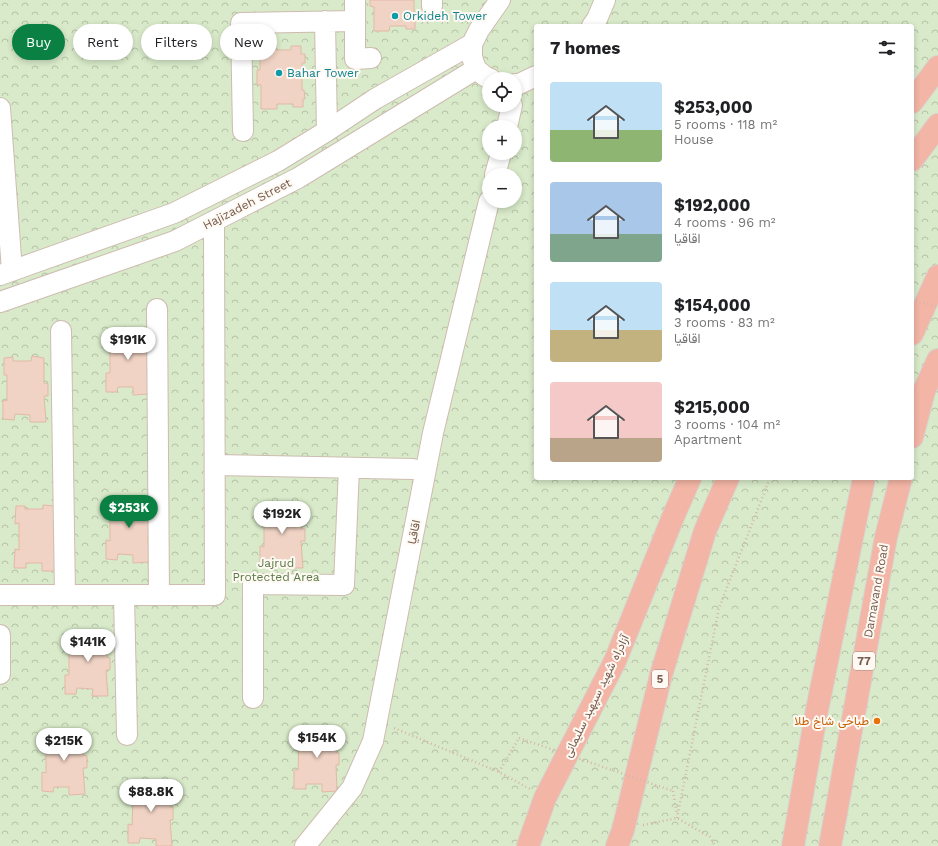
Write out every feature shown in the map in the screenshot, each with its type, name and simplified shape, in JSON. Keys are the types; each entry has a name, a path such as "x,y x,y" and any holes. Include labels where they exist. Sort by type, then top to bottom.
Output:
{"highway":[{"path":"914,99 938,67"},
{"path":"914,157 938,125"},
{"path":"914,330 938,276"},
{"path":"914,432 931,387 938,360"},
{"name":"آزادراه شهید سپهبد سلیمانی","path":"528,846 545,798 615,661 689,480"},
{"name":"5","path":"620,838 661,675 705,530 727,480"},
{"path":"793,846 816,715 864,480"},
{"name":"Damavand Road","path":"830,846 886,537 900,480"}],"street":[{"path":"355,0 355,59 371,58"},
{"path":"482,72 472,57 472,44 479,30 500,0"},
{"path":"593,24 605,0"},
{"path":"243,131 241,23 355,21"},
{"path":"325,22 327,131"},
{"name":"Hajizadeh Street","path":"6,273 174,213 278,161 375,99 472,44"},
{"name":"Hajizadeh Street","path":"0,302 175,241 298,178 482,75"},
{"path":"522,84 534,77"},
{"path":"0,108 6,273"},
{"name":"اقاقیا","path":"305,846 352,788 373,741 433,433 487,208"},
{"path":"0,594 216,595 214,221"},
{"path":"157,309 159,595"},
{"path":"61,331 65,595"},
{"path":"215,465 413,469"},
{"path":"253,698 254,584 344,585 349,468"},
{"path":"124,595 127,735"},
{"path":"0,635 0,674"}],"path":[{"path":"914,301 938,307"},
{"path":"677,818 719,608 769,480"},
{"path":"377,720 499,772 545,798"},
{"path":"499,772 519,738 673,791 677,818"},
{"path":"620,838 677,818 710,837 715,846"}],"green space":[{"name":"Jajrud Protected Area","path":"0,0 938,0 938,846 0,846"}],"building":[{"name":"Orkideh Tower","path":"370,0 414,0 414,12 417,12 415,29 406,29 406,26 390,26 389,31 374,31 374,7 370,6"},
{"name":"Bahar Tower","path":"291,46 301,46 301,54 305,54 305,63 302,63 302,90 304,90 305,99 303,99 303,107 293,107 293,104 277,104 277,109 261,109 261,85 257,85 257,70 260,70 260,60 277,60 277,50 291,50"},
{"path":"135,329 147,330 150,368 147,368 149,394 133,395 133,387 118,387 117,392 106,392 106,373 110,373 110,347 106,347 107,330 116,330 116,333 134,333"},
{"path":"32,356 44,358 44,383 48,384 48,396 44,396 46,422 30,422 30,415 15,414 14,420 3,419 3,400 7,401 7,375 4,375 4,358 13,357 13,361 31,361"},
{"path":"116,497 117,501 135,501 135,497 148,498 148,523 151,524 151,536 148,536 149,562 133,563 133,555 118,554 117,560 106,559 106,540 110,541 110,515 107,515 108,498"},
{"path":"289,502 301,503 301,529 305,529 305,541 301,541 303,568 287,568 287,560 271,560 271,565 260,565 260,546 264,547 264,520 260,521 261,503 270,503 270,506 288,506"},
{"path":"43,505 56,506 58,571 42,571 42,563 26,563 26,568 14,568 15,549 19,550 19,523 15,524 16,506 25,506 25,509 43,509"},
{"path":"94,630 107,632 107,657 110,658 110,670 106,670 108,696 92,696 93,689 77,688 76,694 65,694 65,675 69,675 69,649 66,649 66,632 75,631 75,635 93,635"},
{"path":"323,726 336,727 336,753 339,753 339,765 336,765 337,791 322,792 322,784 306,784 306,789 294,789 294,770 298,770 299,744 295,744 296,727 305,727 305,730 323,730"},
{"path":"71,729 83,730 83,755 87,756 87,768 83,768 85,794 69,795 69,787 54,787 53,792 42,791 42,772 46,773 46,747 42,747 43,730 52,730 52,733 70,733"},
{"path":"157,780 170,782 170,807 173,807 173,820 170,820 172,846 156,846 156,839 140,838 139,843 128,843 128,824 132,825 133,799 129,799 130,782 139,781 139,785 157,785"}],"place":[{"name":"Orkideh Tower","path":"395,16"},
{"name":"Bahar Tower","path":"279,73"},
{"name":"طباخی شاخ طلا","path":"877,721"}]}
